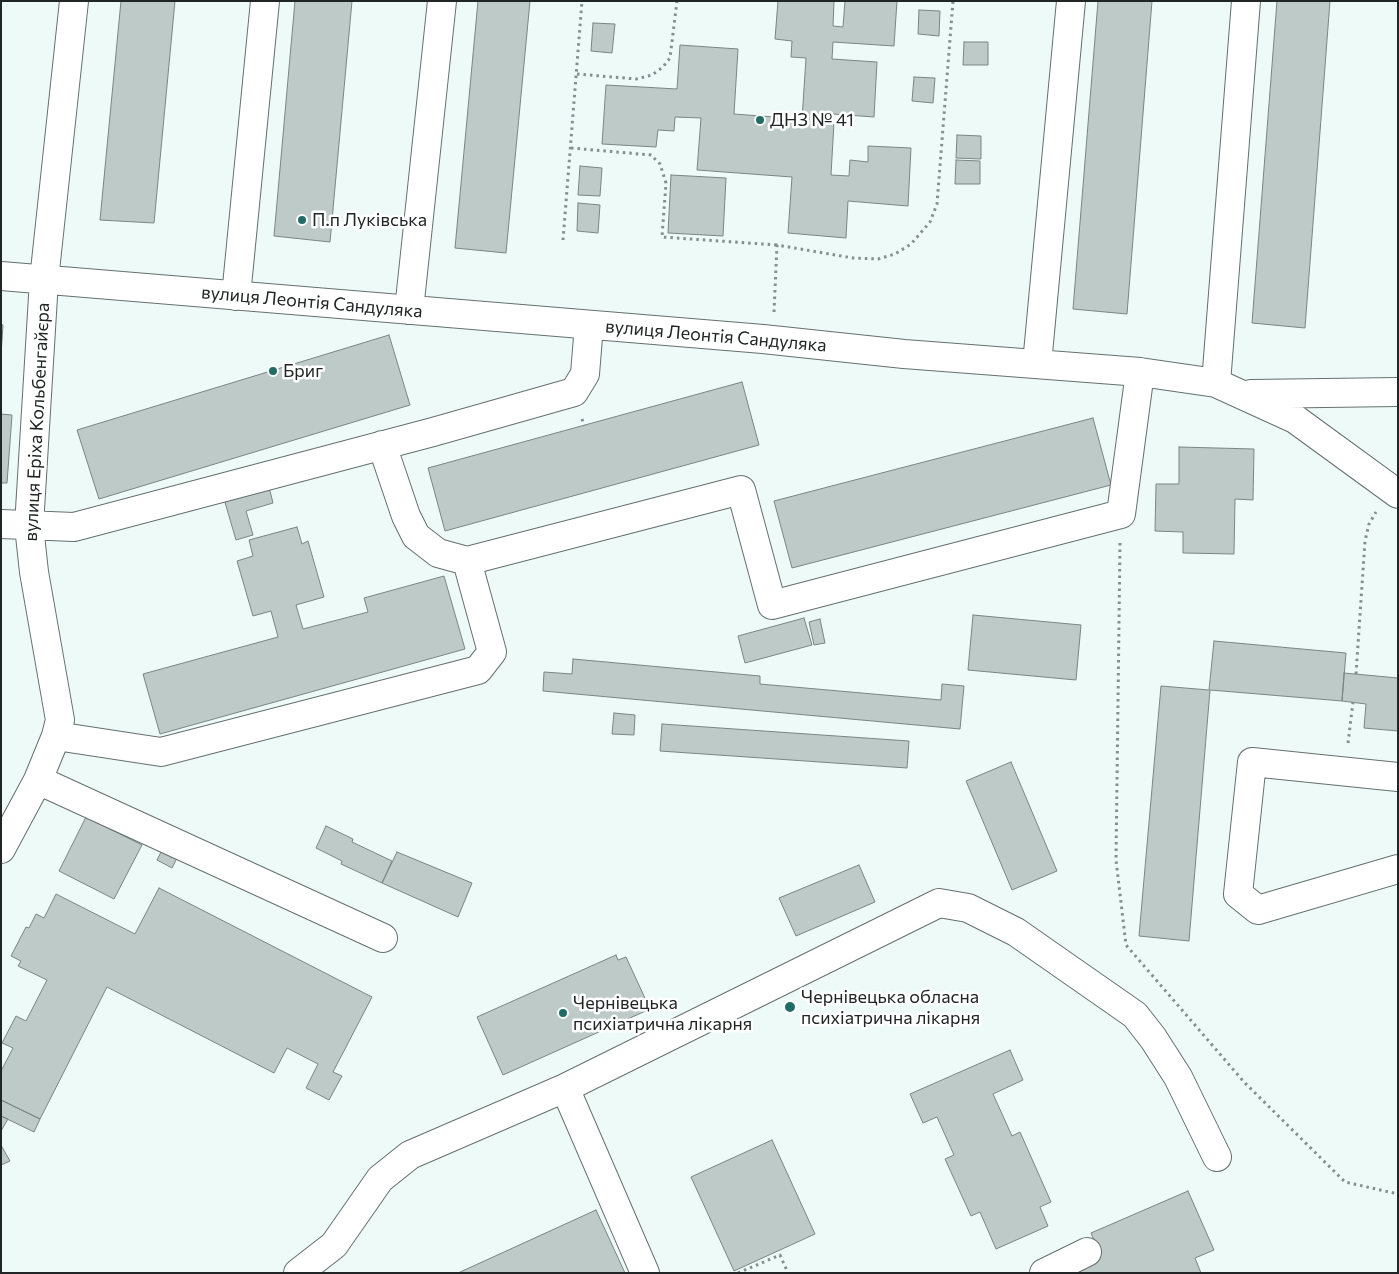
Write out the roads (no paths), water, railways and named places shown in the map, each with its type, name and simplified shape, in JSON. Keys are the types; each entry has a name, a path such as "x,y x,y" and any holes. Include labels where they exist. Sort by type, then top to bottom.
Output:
{"street":[{"name":"вулиця Еріха Кольбенгайєра","path":"1,849 38,780 56,736 60,720 34,572 29,526 44,280 74,1"},
{"path":"236,296 264,1"},
{"path":"409,310 442,1"},
{"path":"1037,364 1071,1"},
{"path":"1216,383 1246,1"},
{"name":"вулиця Леонтія Сандуляка","path":"1,276 772,340 904,354 1140,372 1216,383 1244,394 1295,419 1393,491"},
{"path":"1,524 74,527 574,392 585,374 589,325"},
{"path":"382,445 406,516 416,536 438,553 467,561 741,490 772,606 1121,514 1140,372"},
{"path":"1244,394 1398,392"},
{"path":"56,736 161,752 478,670 492,652 467,561"},
{"path":"1398,777 1252,762 1238,894 1258,910 1398,869"},
{"path":"38,780 383,938"},
{"path":"298,1273 334,1245 380,1179 410,1155 565,1088 939,903 968,908 1016,932 1135,1015 1153,1038 1178,1077 1217,1157"},
{"path":"565,1088 645,1273"},
{"path":"1044,1273 1087,1252"}],"place":[{"name":"ДНЗ № 41","path":"760,120"},
{"name":"П.п Луківська","path":"302,220"},
{"name":"Бриг","path":"273,371"},
{"name":"Чернівецька обласна психіатрична лікарня","path":"790,1007"},
{"name":"Чернівецька психіатрична лікарня","path":"563,1013"}]}
